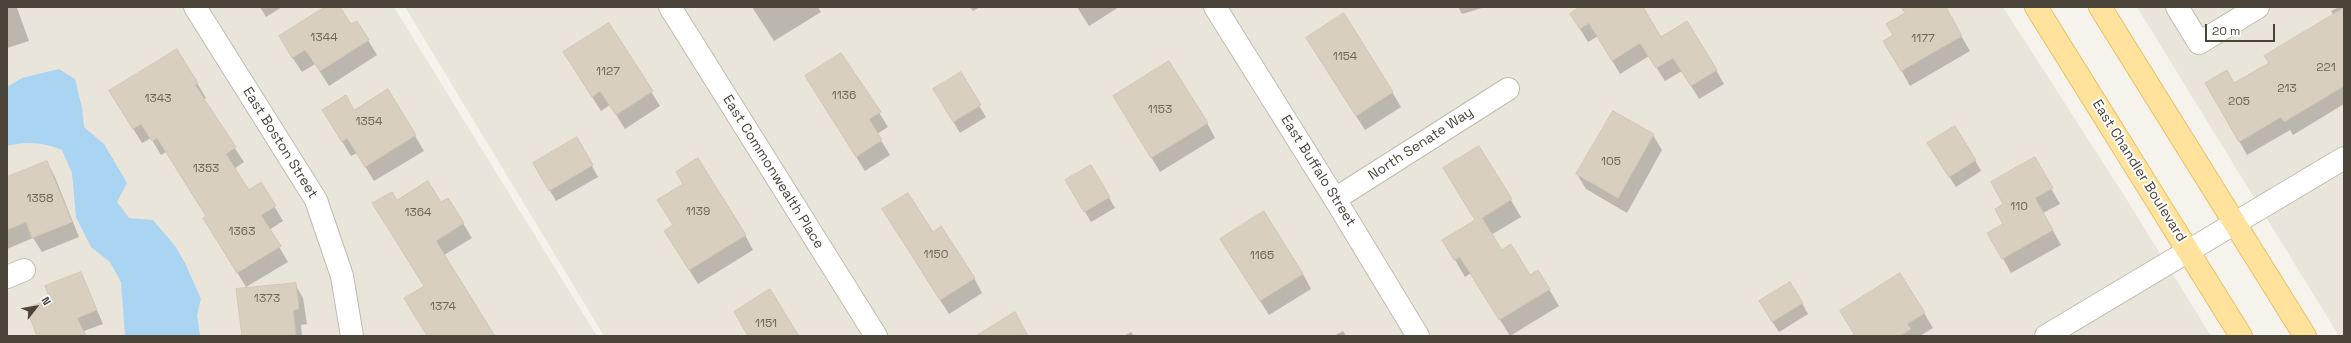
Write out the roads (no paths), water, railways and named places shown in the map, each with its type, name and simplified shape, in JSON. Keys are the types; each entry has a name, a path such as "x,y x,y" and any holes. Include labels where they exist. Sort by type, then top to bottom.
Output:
{"main road":[{"name":"East Chandler Boulevard","path":"2036,7 2241,336"},
{"path":"2100,7 2305,336"}],"street":[{"name":"East Boston Street","path":"194,7 316,200 342,276 352,336"},
{"name":"East Commonwealth Place","path":"670,7 876,336"},
{"name":"East Buffalo Street","path":"1215,7 1335,199 1418,336"},
{"path":"2177,7 2199,43 2258,7"},
{"name":"North Senate Way","path":"1335,199 1508,89"},
{"path":"2046,336 2189,252 2344,158"}],"water":[{"path":"59,69 75,79 82,108 84,127 104,144 127,183 117,202 129,218 153,220 175,246 185,263 201,299 197,315 200,336 125,336 121,282 110,262 91,247 76,217 72,173 62,150 48,145 35,143 21,143 7,146 7,87 22,78"}]}
